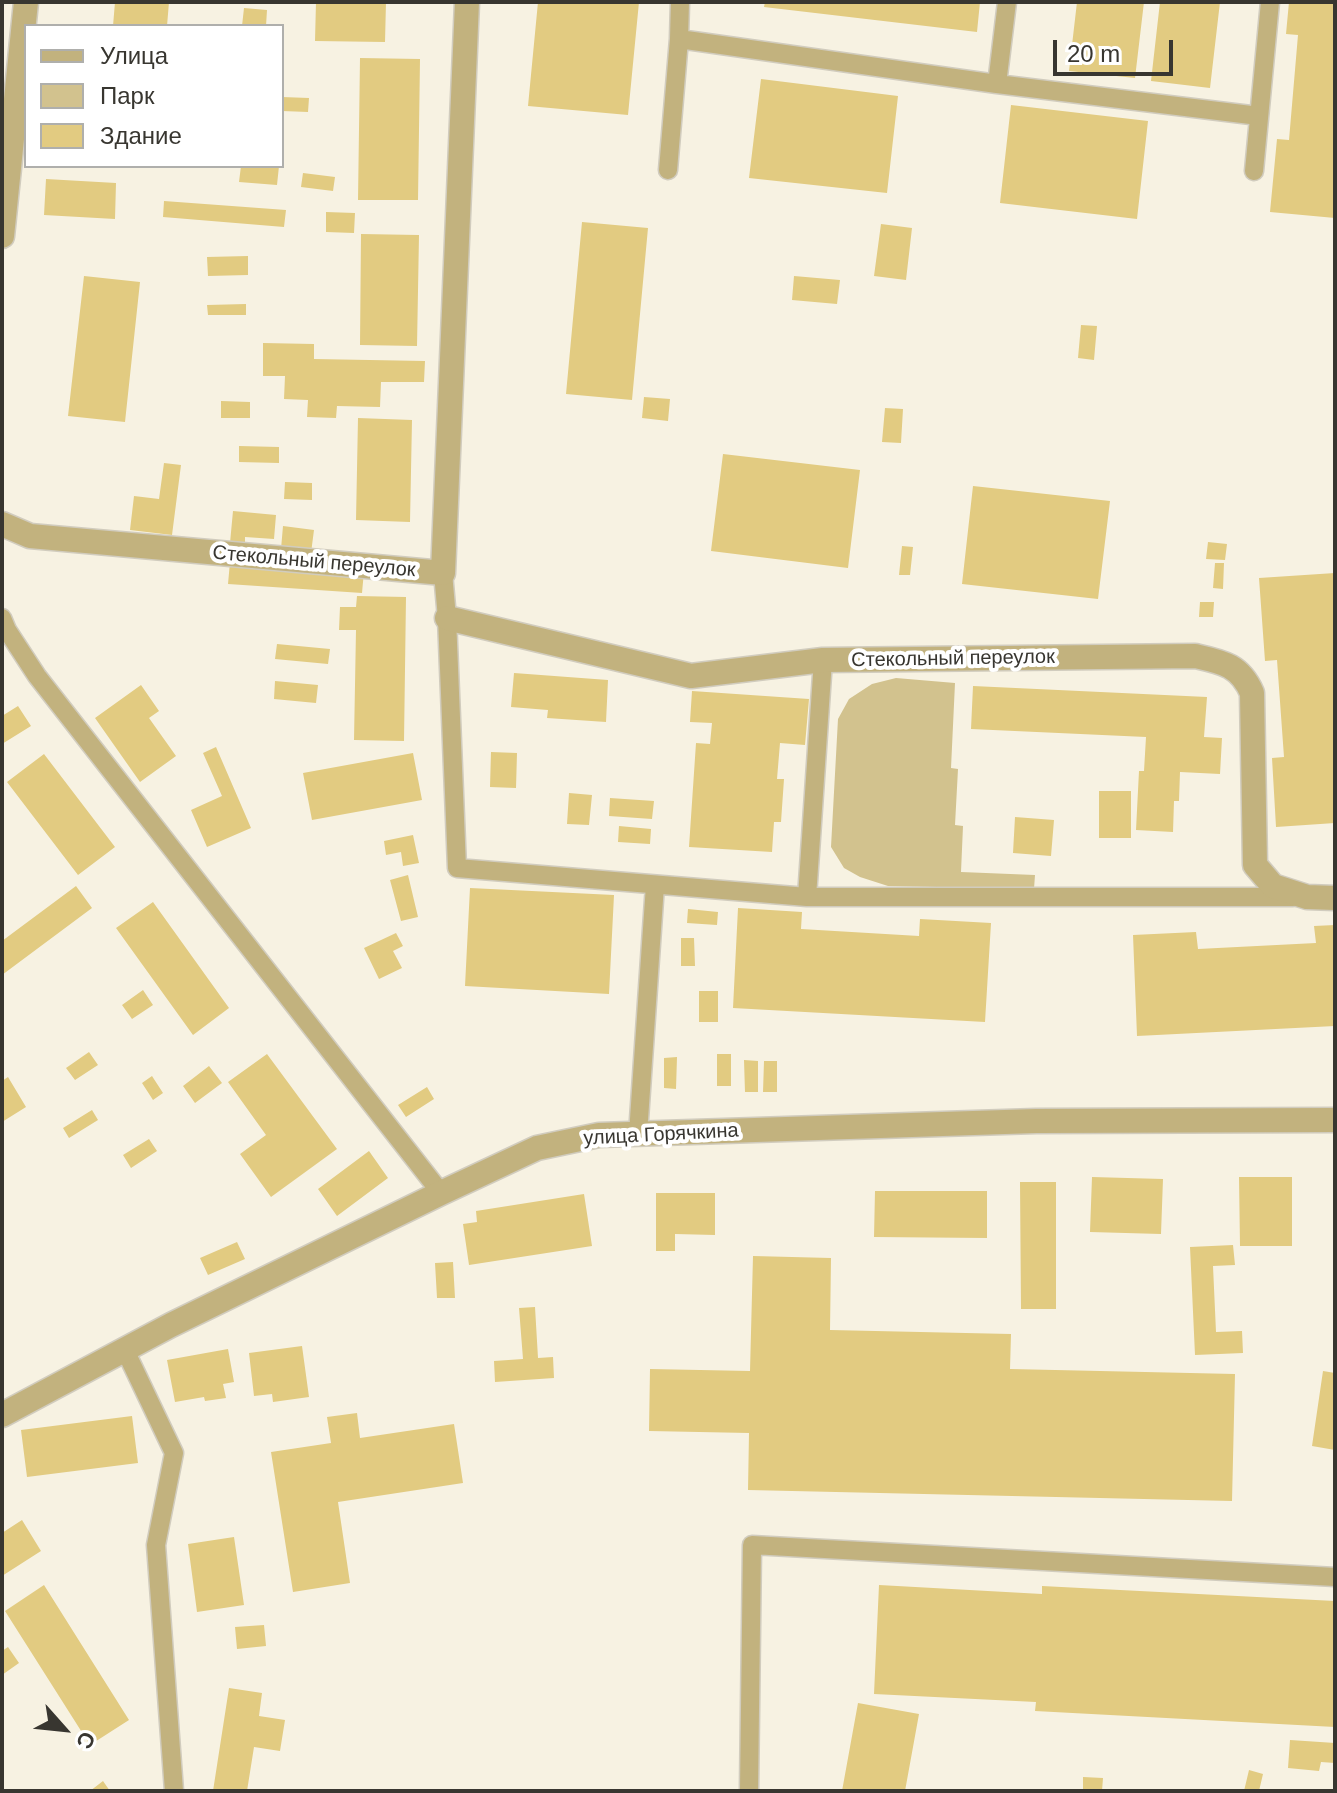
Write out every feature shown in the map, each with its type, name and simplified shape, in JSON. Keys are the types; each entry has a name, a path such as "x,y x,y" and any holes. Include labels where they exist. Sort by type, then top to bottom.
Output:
{"street":[{"path":"2,236 26,2"},
{"name":"Стекольный переулок","path":"2,524 30,536 443,573 467,2"},
{"name":"Стекольный переулок","path":"447,618 691,676 823,660 1195,656 1231,667 1246,678 1252,693 1255,865 1273,886 1307,897"},
{"path":"1307,897 1335,898"},
{"name":"улица Горячкина","path":"2,1415 125,1350 537,1148 599,1135 1036,1121 1335,1120"}],"lane":[{"path":"668,170 680,2"},
{"path":"997,84 1007,2"},
{"path":"1254,171 1270,2"},
{"path":"679,39 997,84 1259,116"},
{"path":"443,573 457,868 807,897 1307,897"},
{"path":"2,618 37,676 441,1193"},
{"path":"807,897 823,660"},
{"path":"638,1134 655,885"},
{"path":"125,1350 174,1453 156,1545 174,1791"},
{"path":"749,1791 752,1545 1335,1577"}],"green space":[{"path":"896,678 955,683 951,768 958,769 955,825 963,826 961,872 1035,875 1034,889 888,886 844,868 831,847 838,719 849,699 872,684"}],"building":[{"path":"115,2 169,2 167,24 113,24"},
{"path":"316,2 386,2 385,42 315,41"},
{"path":"538,2 639,2 628,115 528,106"},
{"path":"765,2 980,2 977,32 764,7"},
{"path":"1077,2 1144,2 1135,78 1069,71"},
{"path":"1160,2 1220,2 1210,88 1151,81"},
{"path":"1289,2 1335,2 1335,218 1270,212 1277,139 1289,140 1298,35 1286,34"},
{"path":"244,8 267,10 266,24 242,24"},
{"path":"360,58 420,59 418,200 358,200"},
{"path":"761,79 898,96 887,193 749,178"},
{"path":"284,97 309,98 308,112 284,111"},
{"path":"1011,105 1148,121 1137,219 1000,203"},
{"path":"241,168 279,168 277,185 239,182"},
{"path":"303,173 335,177 333,191 301,187"},
{"path":"46,179 116,183 115,219 44,215"},
{"path":"164,201 286,210 284,227 163,217"},
{"path":"326,212 355,213 354,233 326,232"},
{"path":"582,222 648,228 632,400 566,394"},
{"path":"881,224 912,228 906,280 874,276"},
{"path":"361,234 419,235 417,346 360,345"},
{"path":"248,256 248,275 208,276 207,257"},
{"path":"84,276 140,282 125,422 68,416"},
{"path":"794,276 840,280 837,304 792,300"},
{"path":"246,304 246,315 208,315 207,305"},
{"path":"1081,325 1097,326 1094,360 1078,358"},
{"path":"263,343 314,344 314,359 425,361 424,382 381,382 380,407 337,406 336,418 307,417 308,400 284,399 285,376 263,376"},
{"path":"644,397 670,399 668,421 642,418"},
{"path":"221,401 250,402 250,418 221,418"},
{"path":"885,408 903,409 901,443 882,442"},
{"path":"358,418 412,420 410,522 356,520"},
{"path":"239,446 279,447 279,463 239,462"},
{"path":"723,454 860,470 848,568 711,551"},
{"path":"164,463 181,465 172,535 130,530 134,496 159,499"},
{"path":"285,482 312,483 312,500 284,499"},
{"path":"973,486 1110,501 1098,599 962,584"},
{"path":"233,511 276,515 274,539 245,537 245,545 230,543"},
{"path":"283,526 314,530 311,553 281,549"},
{"path":"1208,542 1227,544 1225,560 1206,559"},
{"path":"902,546 913,547 910,575 899,575"},
{"path":"230,562 364,571 362,593 228,584"},
{"path":"1215,563 1224,563 1223,589 1213,588"},
{"path":"1335,573 1335,823 1276,827 1272,758 1284,757 1277,660 1265,661 1259,578"},
{"path":"357,596 406,597 404,741 354,740 356,630 339,630 340,607 356,607"},
{"path":"1200,602 1214,602 1213,617 1199,617"},
{"path":"277,644 330,649 328,664 275,659"},
{"path":"514,673 608,680 606,722 547,718 548,710 511,707"},
{"path":"275,681 318,685 316,703 274,699"},
{"path":"141,685 159,711 149,718 176,756 140,782 95,718"},
{"path":"973,686 1207,697 1204,737 1222,738 1220,774 1180,772 1179,801 1174,801 1173,832 1136,830 1139,771 1144,771 1146,737 971,729"},
{"path":"692,691 809,699 805,745 780,743 777,779 784,779 781,822 774,822 772,852 689,847 696,743 710,744 712,723 690,722"},
{"path":"18,706 31,726 2,744 2,716"},
{"path":"216,747 251,828 207,847 191,810 222,796 203,753"},
{"path":"491,752 517,753 516,788 490,787"},
{"path":"413,753 422,800 312,820 303,773"},
{"path":"44,754 115,847 78,875 7,782"},
{"path":"1099,791 1131,791 1131,838 1099,838"},
{"path":"569,793 592,795 589,825 567,824"},
{"path":"610,798 654,801 652,819 609,816"},
{"path":"1015,817 1054,820 1051,856 1013,853"},
{"path":"619,826 651,829 650,844 618,842"},
{"path":"413,835 419,863 403,866 401,852 386,855 384,841"},
{"path":"408,875 418,917 401,921 390,880"},
{"path":"76,886 92,908 2,975 2,941"},
{"path":"470,888 614,895 609,994 465,986"},
{"path":"153,902 229,1008 193,1035 116,928"},
{"path":"738,908 802,912 801,929 919,936 920,919 991,923 985,1022 733,1008"},
{"path":"688,909 718,912 717,925 687,923"},
{"path":"1335,925 1335,1026 1137,1036 1133,935 1196,932 1198,949 1316,943 1314,926"},
{"path":"396,933 403,946 393,951 402,968 379,979 364,948"},
{"path":"681,938 694,938 695,966 681,966"},
{"path":"143,990 153,1005 132,1019 122,1005"},
{"path":"699,991 718,991 718,1022 699,1022"},
{"path":"89,1052 98,1065 75,1080 66,1068"},
{"path":"267,1054 337,1149 271,1197 240,1154 266,1135 228,1082"},
{"path":"717,1054 731,1054 731,1086 717,1086"},
{"path":"677,1057 676,1089 664,1088 664,1058"},
{"path":"744,1060 758,1061 758,1092 745,1092"},
{"path":"764,1061 777,1061 777,1092 763,1092"},
{"path":"209,1066 222,1083 195,1103 183,1086"},
{"path":"152,1076 163,1093 153,1100 142,1083"},
{"path":"8,1077 26,1107 2,1122 2,1081"},
{"path":"427,1087 434,1099 406,1117 398,1105"},
{"path":"92,1110 98,1120 69,1138 63,1128"},
{"path":"149,1139 157,1151 131,1168 123,1155"},
{"path":"369,1151 388,1178 337,1216 318,1189"},
{"path":"1092,1177 1163,1179 1161,1234 1090,1232"},
{"path":"1239,1177 1292,1177 1292,1246 1240,1246"},
{"path":"1020,1182 1056,1182 1056,1309 1021,1309"},
{"path":"875,1191 987,1191 987,1238 874,1237"},
{"path":"656,1193 715,1193 715,1235 675,1234 675,1251 656,1251"},
{"path":"584,1194 592,1246 469,1265 463,1224 477,1222 476,1211"},
{"path":"237,1242 245,1259 208,1275 200,1258"},
{"path":"1233,1245 1235,1265 1213,1266 1216,1332 1242,1331 1243,1353 1195,1355 1190,1247"},
{"path":"753,1256 831,1258 830,1330 1011,1334 1010,1369 1235,1374 1232,1501 748,1490 749,1433 649,1431 650,1369 750,1371"},
{"path":"453,1262 455,1298 437,1298 435,1263"},
{"path":"535,1307 538,1358 553,1357 554,1378 495,1382 494,1361 523,1359 519,1308"},
{"path":"302,1346 309,1397 273,1402 272,1394 254,1396 249,1353"},
{"path":"228,1349 234,1382 223,1384 226,1398 205,1401 204,1397 175,1402 167,1360"},
{"path":"1323,1371 1335,1373 1335,1450 1312,1446"},
{"path":"357,1413 360,1438 454,1424 463,1483 338,1502 350,1583 293,1592 271,1452 331,1443 327,1417"},
{"path":"132,1416 138,1463 27,1477 21,1430"},
{"path":"22,1520 41,1551 2,1576 2,1533"},
{"path":"234,1537 244,1605 197,1612 188,1544"},
{"path":"44,1585 129,1720 90,1745 5,1611"},
{"path":"879,1585 1042,1594 1042,1586 1335,1601 1335,1727 1035,1711 1036,1702 874,1694"},
{"path":"264,1625 266,1646 237,1649 235,1627"},
{"path":"8,1647 19,1663 2,1675 2,1651"},
{"path":"229,1688 262,1693 259,1716 285,1720 280,1751 254,1747 247,1791 213,1791"},
{"path":"858,1703 919,1714 905,1791 842,1791"},
{"path":"1290,1740 1335,1743 1335,1763 1321,1762 1319,1771 1288,1768"},
{"path":"1249,1770 1263,1774 1259,1791 1244,1791"},
{"path":"1083,1777 1103,1778 1102,1791 1083,1791"},
{"path":"103,1781 110,1791 90,1791"}]}
